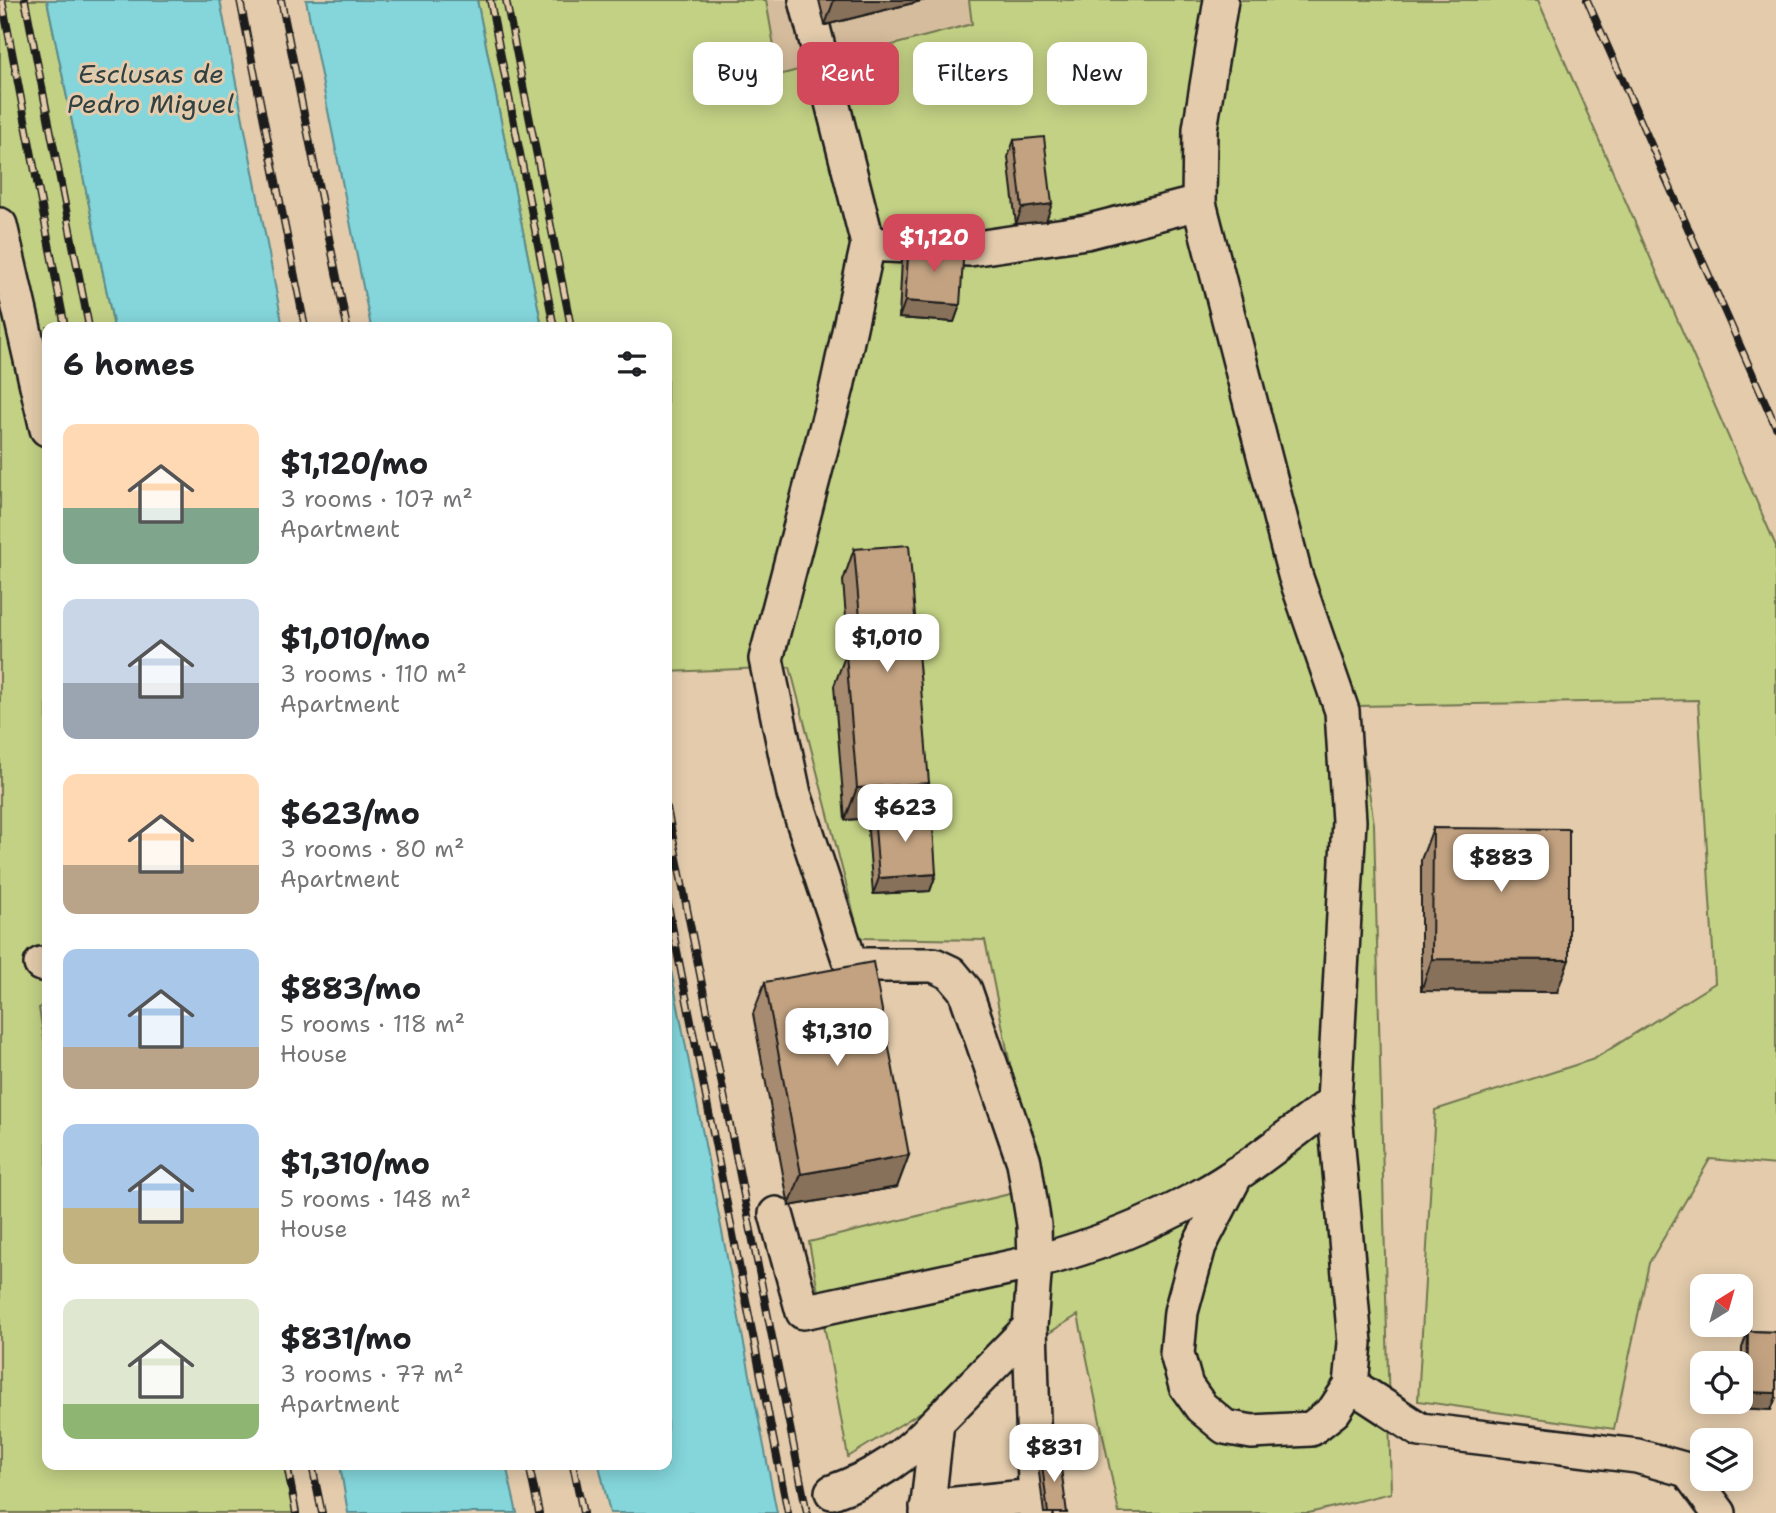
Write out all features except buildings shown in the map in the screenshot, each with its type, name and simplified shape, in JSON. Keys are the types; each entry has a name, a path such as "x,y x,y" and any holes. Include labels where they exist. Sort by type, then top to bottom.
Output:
{"lane":[{"path":"806,0 868,244 837,387 766,659 793,794 851,965 934,965 951,973 965,990 1024,1162 1034,1225 1035,1262 1030,1328 1035,1504 927,1510 937,1422"},
{"path":"1221,0 1200,130 1199,203 1295,575 1342,711 1349,821 1335,1102 1355,1343 1350,1385 1334,1411 1311,1429 1252,1432 1225,1427 1201,1407 1186,1385 1177,1353 1181,1312 1199,1246 1237,1174"},
{"path":"868,244 970,249 1086,232 1199,203"},
{"path":"0,225 42,407"},
{"path":"776,1214 803,1312 1070,1253 1163,1215 1199,1197 1237,1174 1335,1102"},
{"path":"832,1492 862,1481 890,1465 915,1445 1030,1328"},
{"path":"1350,1385 1420,1430 1637,1456 1687,1470 1718,1513"}],"shaded area":[{"path":"766,0 969,0 973,24 899,44 797,42 797,71 783,75 783,42 773,42"}],"green space":[{"path":"0,0 47,0 113,322 42,322 42,1006 39,1008 42,1026 42,1470 291,1470 299,1513 0,1513"},
{"path":"477,0 766,0 773,42 693,42 693,105 783,105 783,74 797,70 797,105 899,105 899,43 972,24 969,0 1538,0 1776,546 1776,1165 1710,1159 1649,1263 1614,1429 1418,1401 1435,1110 1594,1059 1715,983 1698,700 1356,706 1374,824 1391,1493 1309,1513 1119,1513 1078,1315 848,1457 809,1242 1035,1188 985,940 860,938 790,667 672,672 672,322 541,322"}],"water":[{"name":"Esclusas de Pedro Miguel","path":"47,0 220,0 282,322 113,322"},
{"path":"306,0 477,0 541,322 370,322"},
{"path":"672,976 777,1513 610,1513 600,1470 672,1470"},
{"path":"341,1470 507,1470 517,1513 348,1513"}],"railway":[{"path":"2,0 64,322"},
{"path":"25,0 88,322"},
{"path":"240,0 304,322"},
{"path":"281,0 346,322"},
{"path":"490,0 553,322"},
{"path":"506,0 570,322"},
{"path":"1587,0 1776,427"},
{"path":"672,833 807,1513"},
{"path":"672,925 788,1513"},
{"path":"288,1470 296,1513"},
{"path":"313,1470 322,1513"},
{"path":"530,1470 539,1513"},
{"path":"574,1470 583,1513"}]}
